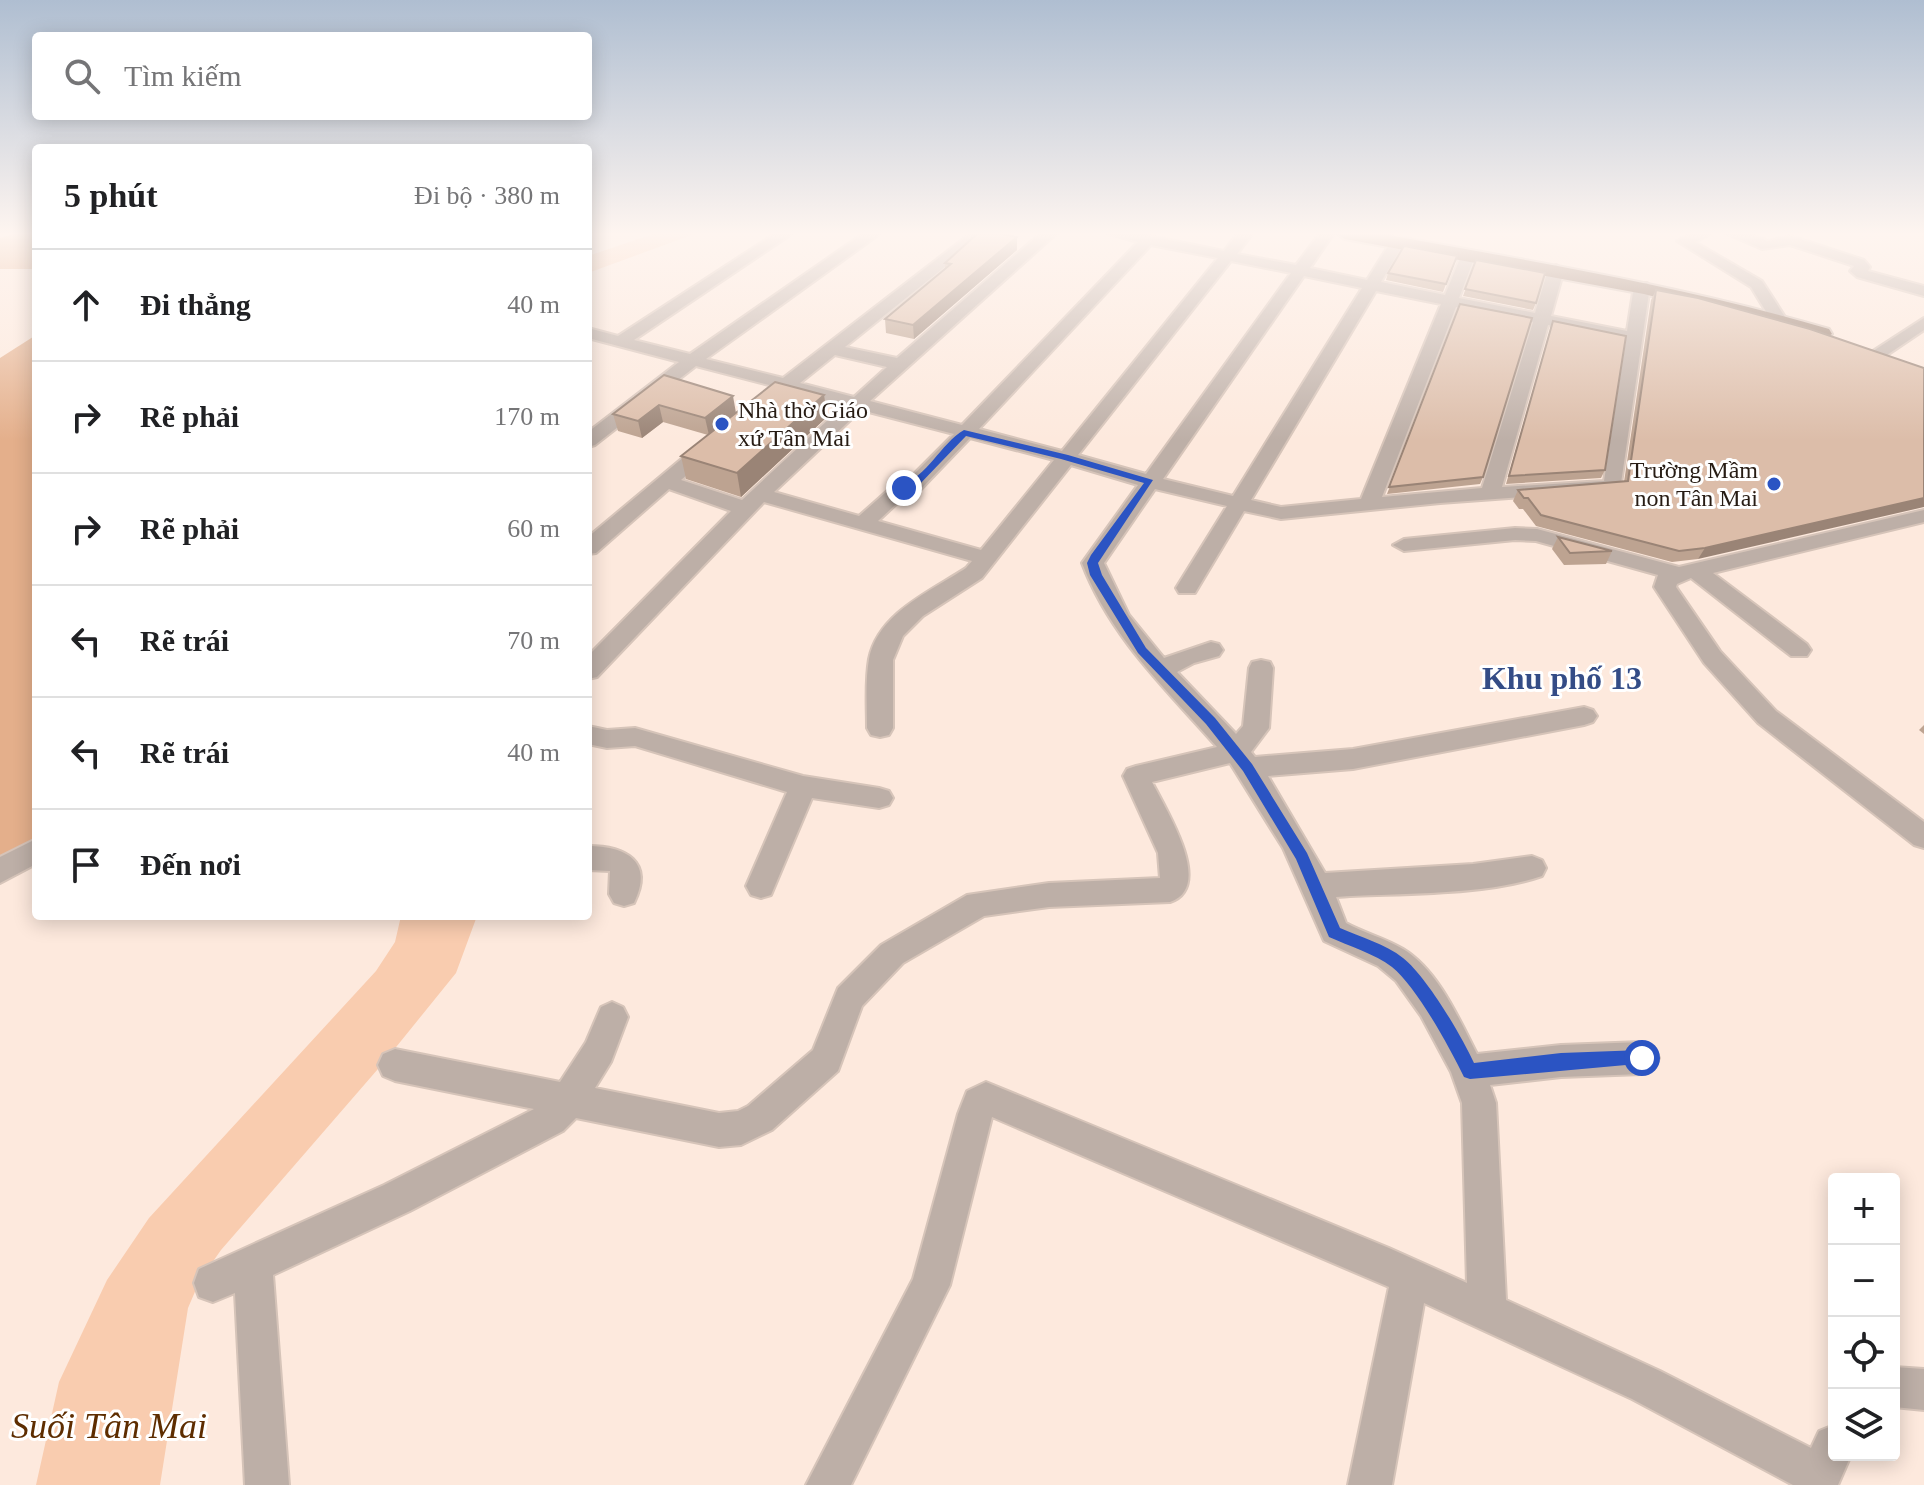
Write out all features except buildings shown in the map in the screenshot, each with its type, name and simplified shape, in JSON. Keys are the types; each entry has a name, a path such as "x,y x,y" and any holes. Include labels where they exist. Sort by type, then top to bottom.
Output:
{"main road":[{"path":"1708,302 1779,320 1901,362"}],"street":[{"path":"621,341 680,302"},
{"path":"592,438 693,360 775,302"},
{"path":"767,399 892,302"},
{"path":"592,667 752,501 970,302"},
{"path":"863,523 901,489 914,485 926,474 1085,302"},
{"path":"880,728 881,675 887,641 934,596 974,573 1188,302"},
{"path":"1277,302 1093,563 1096,575 1142,651 1242,760 1317,886 1335,932 1396,961 1408,973 1457,1045 1470,1071 1483,1131 1487,1313"},
{"path":"1187,588 1362,302"},
{"path":"1368,506 1448,302"},
{"path":"1461,302 1635,338"},
{"path":"1490,495 1547,302"},
{"path":"592,334 1150,482 1281,513 1440,497 1607,488 1615,484 1640,302"},
{"path":"1768,302 1779,320"},
{"path":"1878,353 1924,323"},
{"path":"832,349 899,364"},
{"path":"592,545 728,431"},
{"path":"667,482 863,523 986,558"},
{"path":"1924,516 1687,572 1666,580 1668,595 1733,682 1767,717 1924,837"},
{"path":"1404,545 1515,534 1537,535 1687,572 1799,650"},
{"path":"1162,670 1181,659 1211,650"},
{"path":"1242,760 1256,728 1261,668"},
{"path":"395,1065 719,1130 741,1128 826,1060 849,998 892,954 978,904 1049,895 1170,890 1175,884 1172,853 1136,776 1242,760 1353,759 1584,716"},
{"path":"592,736 607,739 635,737 803,786 879,798"},
{"path":"761,886 803,786"},
{"path":"0,871 32,852"},
{"path":"592,858 616,858 625,867 624,894"},
{"path":"1317,886 1473,876 1532,868"},
{"path":"213,1283 397,1198 560,1113 599,1051 612,1017"},
{"path":"1470,1071 1561,1061 1642,1058"},
{"path":"828,1485 931,1285 975,1114 979,1103 986,1098 1410,1277 1822,1469"},
{"path":"253,1265 267,1485"},
{"path":"1370,1485 1410,1277"},
{"path":"1900,1387 1924,1390"}],"shaded area":[{"path":"32,338 32,845 0,863 0,358"}],"water":[{"name":"Suối Tân Mai","path":"400,920 476,920 456,973 384,1062 221,1250 200,1280 188,1308 160,1485 36,1485 59,1382 107,1280 149,1218 376,971 395,942"}],"place":[{"name":"Nhà thờ Giáo xứ Tân Mai","path":"722,424"},
{"name":"Trường Mầm non Tân Mai","path":"1774,484"}],"district":[{"name":"Khu phố 13","path":"1562,678"}],"route":[{"path":"904,488 914,485 926,474 964,433 1150,482 1097,555 1093,563 1096,575 1142,651 1211,721 1248,768 1302,857 1335,932 1396,961 1408,973 1457,1045 1470,1071 1561,1061 1642,1058"}]}
